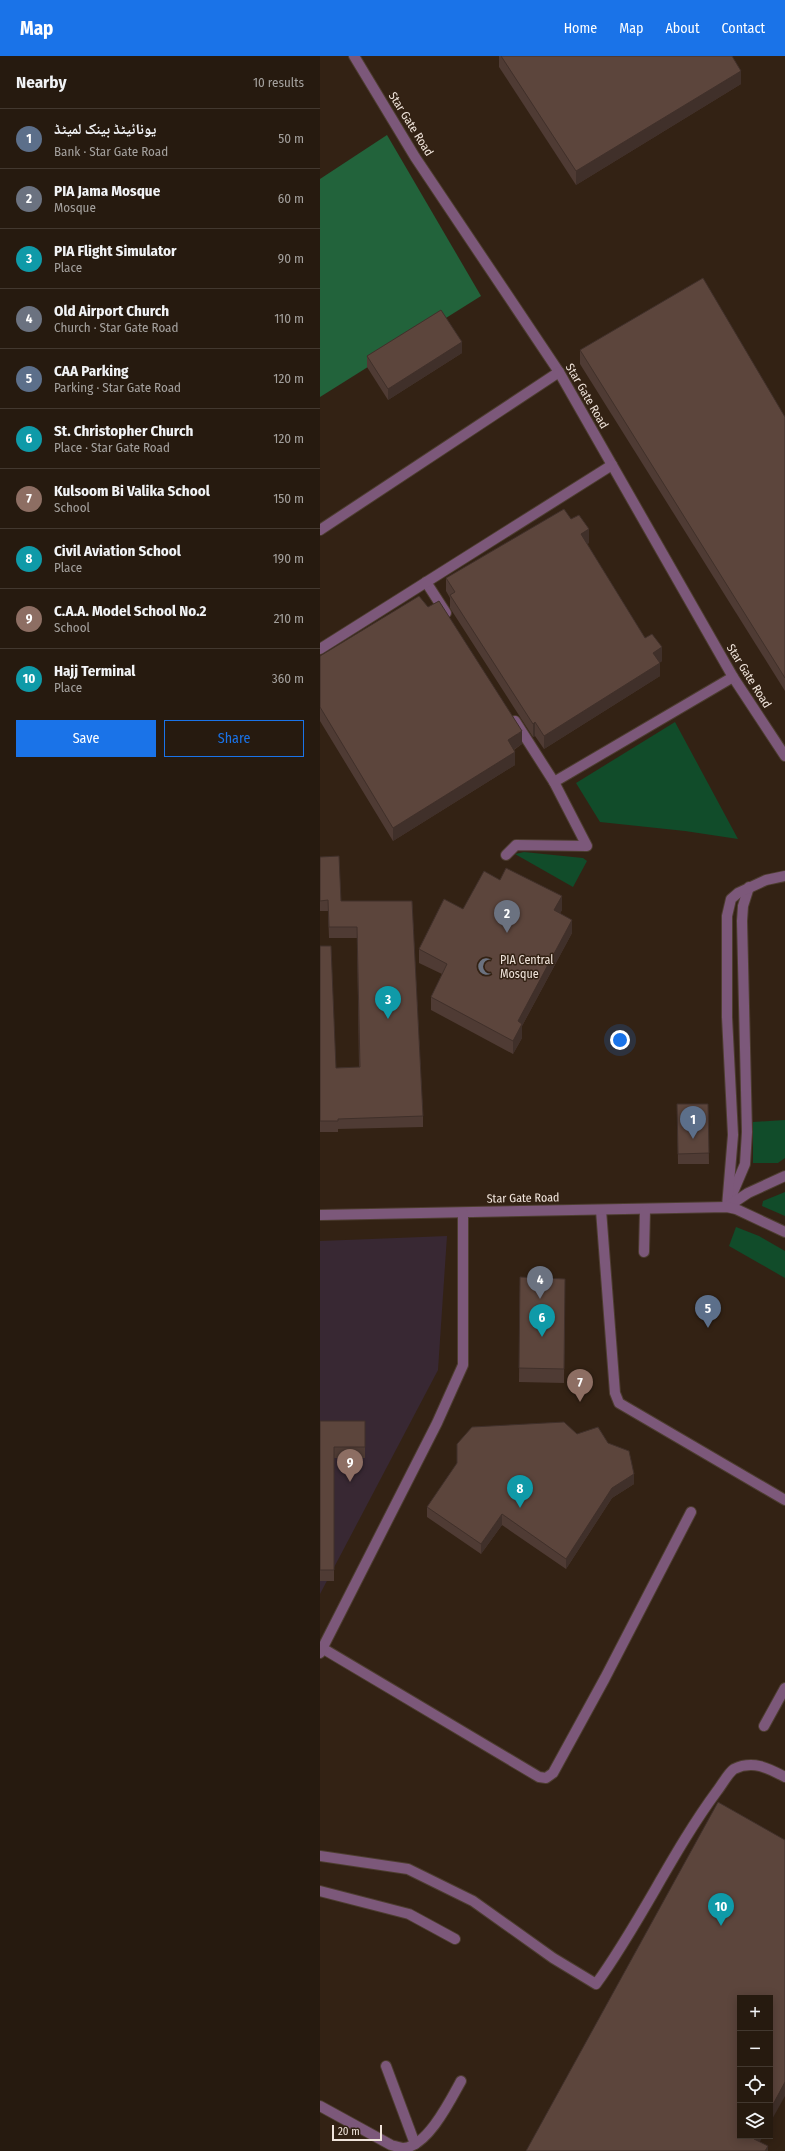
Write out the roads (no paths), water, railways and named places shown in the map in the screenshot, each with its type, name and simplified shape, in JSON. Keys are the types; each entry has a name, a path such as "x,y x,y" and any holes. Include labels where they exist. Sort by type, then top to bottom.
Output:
{"street":[{"name":"Star Gate Road","path":"354,56 415,157 559,372 733,677 785,756"},
{"path":"320,530 559,372"},
{"path":"320,649 612,465"},
{"path":"426,582 452,622"},
{"path":"554,782 733,677"},
{"path":"506,855 516,846 587,846 554,782 507,709"},
{"path":"727,1207 733,1135 727,1017 727,916 731,899 738,892 766,880 785,876"},
{"path":"727,1207 745,1164 747,1132 742,922 749,887"},
{"path":"727,1207 748,1194 785,1176"},
{"name":"Star Gate Road","path":"320,1215 645,1210 727,1207"},
{"path":"727,1207 736,1209 785,1232"},
{"path":"601,1210 615,1393 619,1403 785,1500"},
{"path":"644,1252 645,1210"},
{"path":"463,1213 463,1365 437,1423 321,1651 539,1778 546,1778 553,1773 602,1685 692,1512"},
{"path":"764,1726 785,1688"},
{"path":"320,1856 408,1869 473,1901 553,1958 596,1984 617,1955 705,1807 733,1770 752,1764 766,1767 785,1777"},
{"path":"320,1891 409,1914 454,1938"},
{"path":"386,2066 415,2144"},
{"path":"320,2106 392,2145 404,2148 415,2144 424,2137 449,2105 461,2081"}],"place":[{"name":"PIA Jama Mosque","path":"507,933"},
{"name":"PIA Central Mosque","path":"487,967"},
{"name":"PIA Flight Simulator","path":"388,1019"},
{"name":"یونائیٹڈ بینک لمیٹڈ","path":"693,1139"},
{"name":"Old Airport Church","path":"540,1299"},
{"name":"CAA Parking","path":"708,1328"},
{"name":"St. Christopher Church","path":"542,1337"},
{"name":"Kulsoom Bi Valika School","path":"580,1402"},
{"name":"C.A.A. Model School No.2","path":"350,1482"},
{"name":"Civil Aviation School","path":"520,1508"},
{"name":"Hajj Terminal","path":"721,1926"}]}
